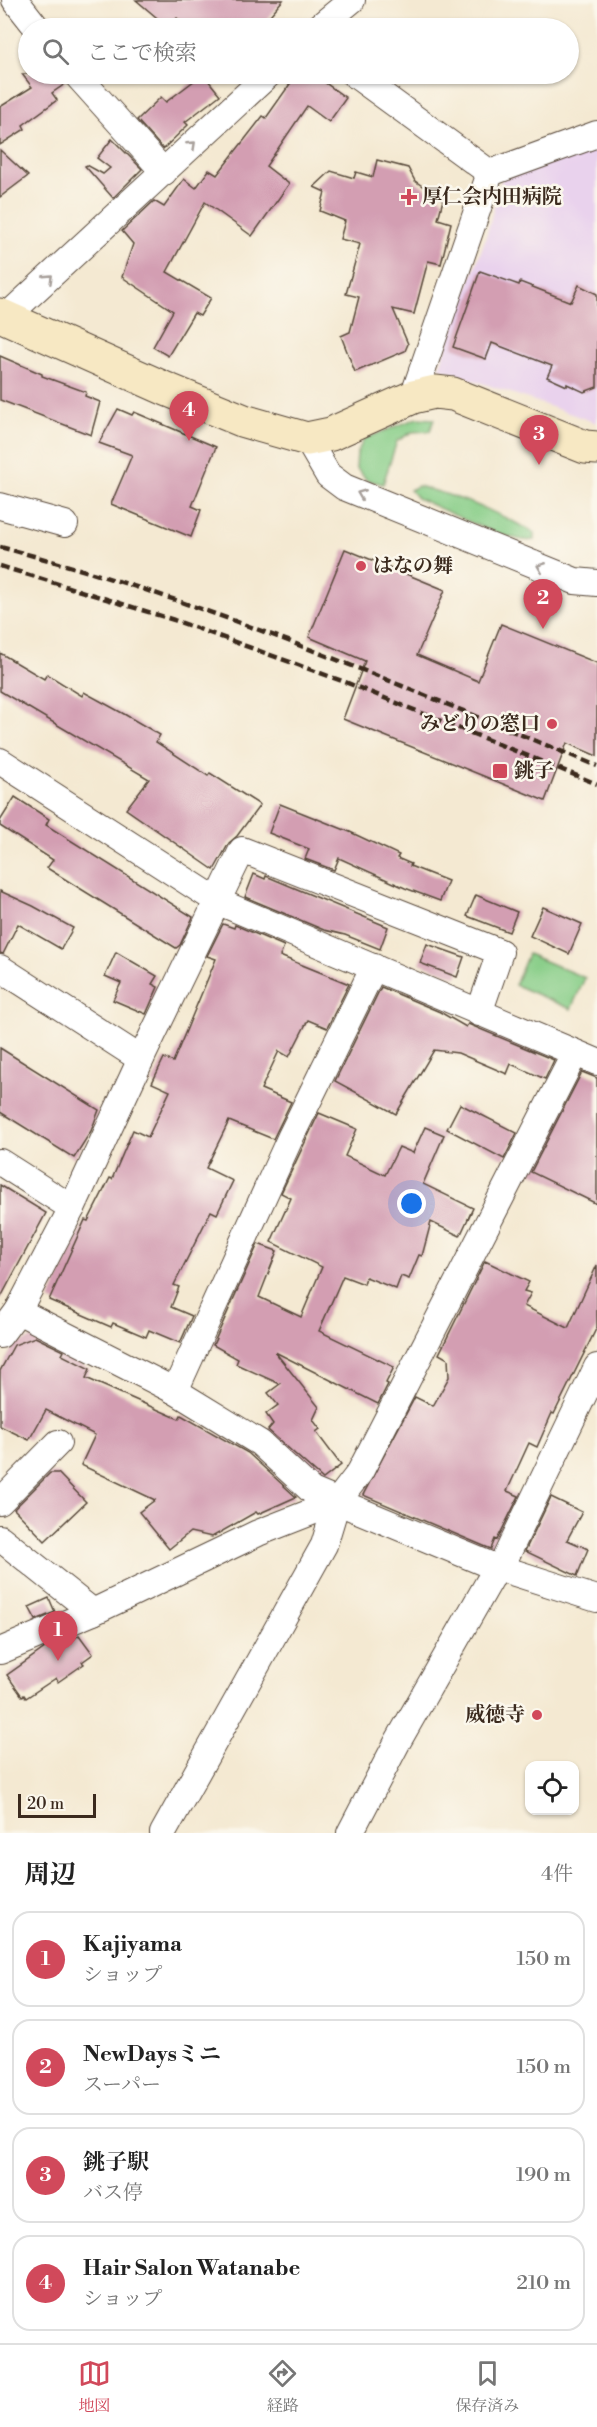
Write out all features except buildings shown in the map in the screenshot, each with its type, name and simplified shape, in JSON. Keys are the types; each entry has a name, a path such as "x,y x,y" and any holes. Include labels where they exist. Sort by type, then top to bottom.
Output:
{"street":[{"path":"15,0 29,18"},
{"path":"330,18 352,0"},
{"path":"85,84 164,172"},
{"path":"258,84 2,318 225,413 253,424 307,439 331,434 412,397 435,392 453,393 585,447 597,448"},
{"path":"368,84 490,173"},
{"path":"490,173 597,134"},
{"path":"412,397 490,173"},
{"path":"307,439 328,475 344,487 575,581 597,583"},
{"path":"0,506 65,524"},
{"path":"0,761 219,902 586,1057 360,1472 337,1502 324,1545 163,1833"},
{"path":"479,1013 500,952 242,850 72,1208 7,1320 175,1391 260,1443 312,1491 490,1565 597,1599"},
{"path":"175,1391 291,1136 374,967"},
{"path":"0,968 141,1059"},
{"path":"0,1162 72,1208"},
{"path":"350,1833 398,1740 491,1578 501,1567 597,1367"},
{"path":"0,1502 58,1443"},
{"path":"0,1652 93,1612 258,1533 337,1502"},
{"path":"0,1538 93,1612"}],"shaded area":[{"path":"597,127 597,423 439,368 485,240 508,156"}],"green space":[{"path":"417,418 434,419 430,431 412,432 397,441 383,484 367,480 356,468 357,453 364,439"},
{"path":"418,486 492,511 534,533 534,540 523,540 493,532 417,498 410,490"},
{"path":"528,954 585,978 571,1009 515,985"}],"railway":[{"path":"0,547 77,568 228,618 597,766"},
{"path":"0,566 174,620 345,682 597,784"}],"place":[{"name":"厚仁会内田病院","path":"409,197"},
{"name":"Hair Salon Watanabe","path":"189,441"},
{"name":"銚子駅","path":"539,465"},
{"name":"はなの舞","path":"361,566"},
{"name":"NewDaysミニ","path":"543,629"},
{"name":"みどりの窓口","path":"552,724"},
{"name":"銚子","path":"500,771"},
{"name":"Kajiyama","path":"58,1661"},
{"name":"威徳寺","path":"537,1715"}]}
